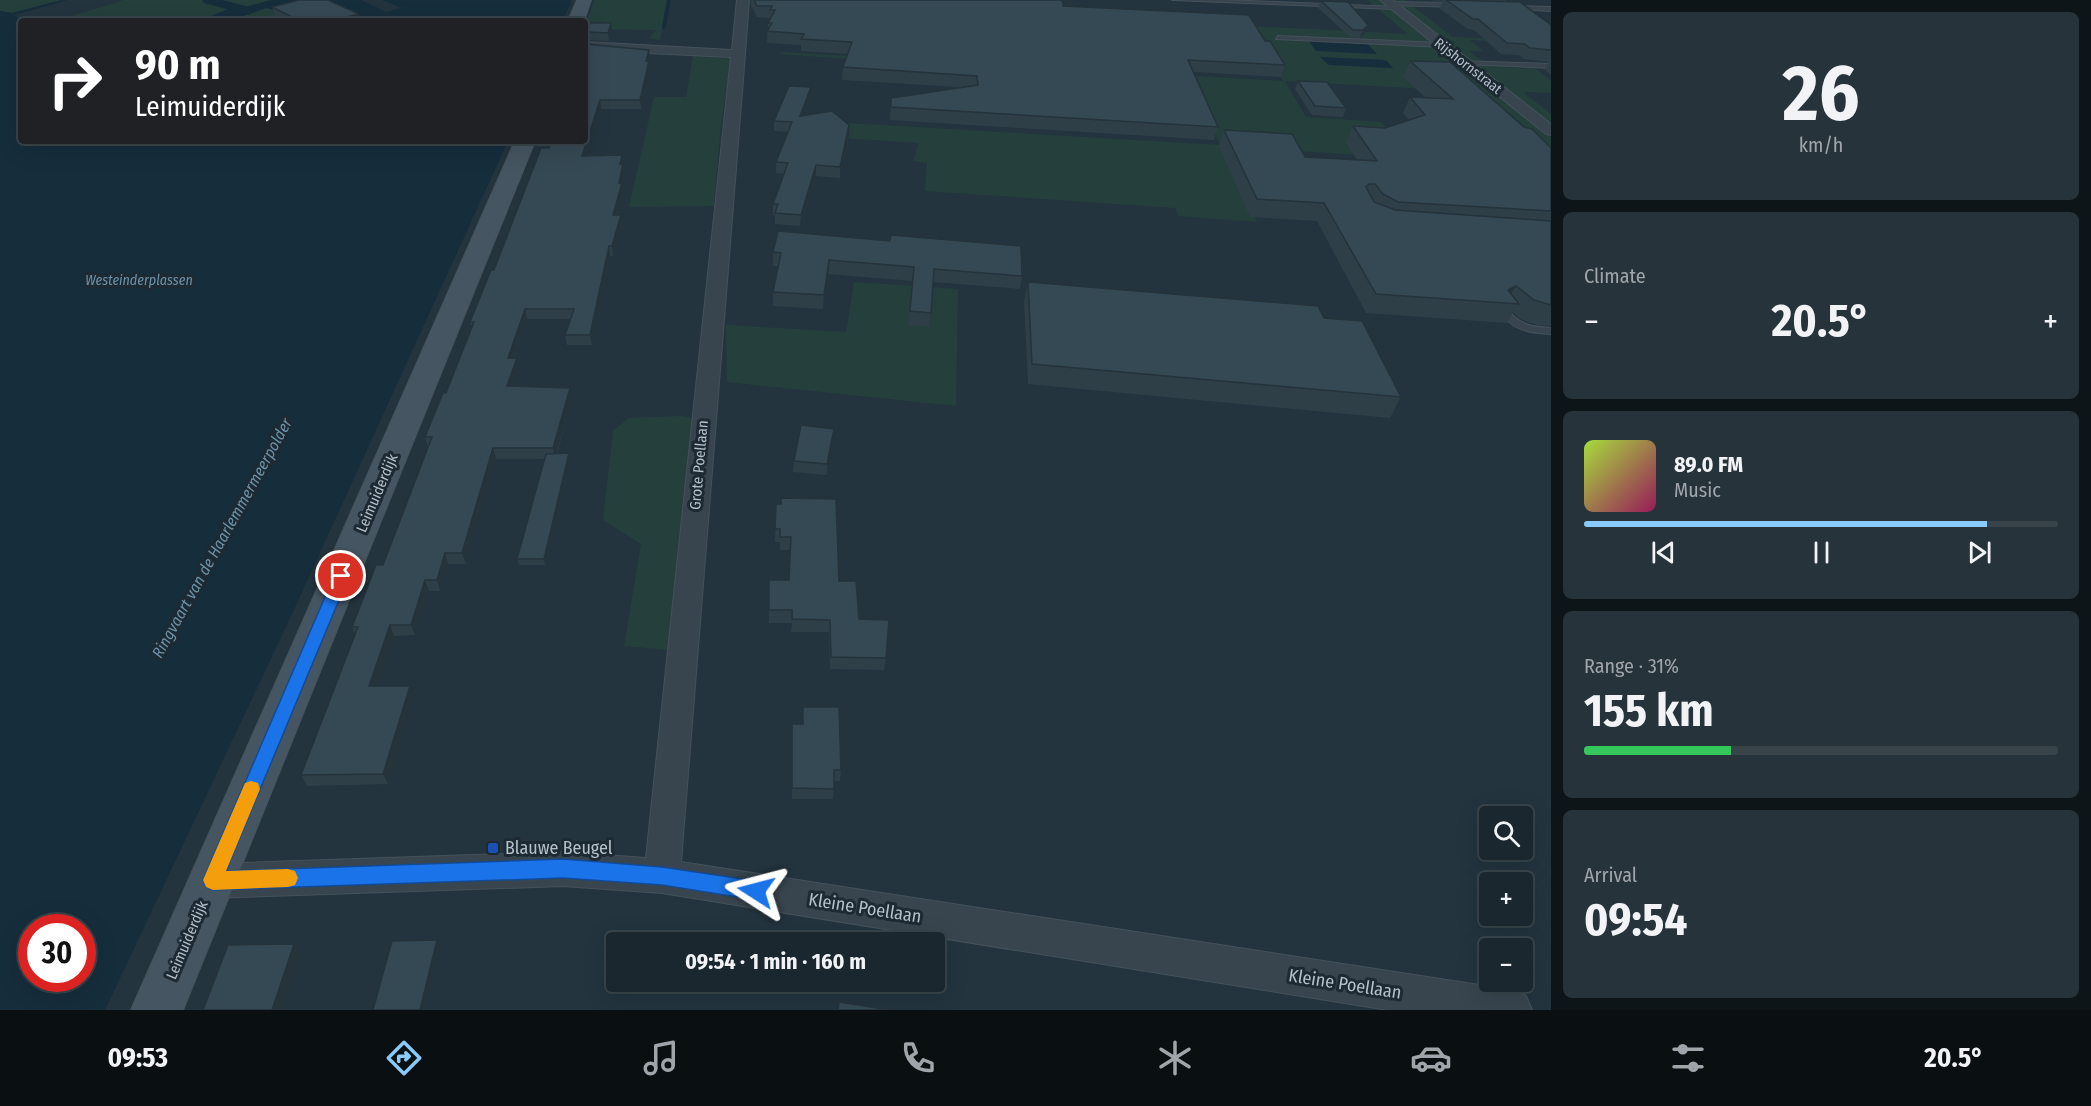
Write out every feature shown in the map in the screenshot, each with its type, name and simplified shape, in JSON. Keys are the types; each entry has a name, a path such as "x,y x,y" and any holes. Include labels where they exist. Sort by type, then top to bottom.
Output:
{"street":[{"path":"577,18 584,0"},
{"name":"Grote Poellaan","path":"662,876 743,0"},
{"name":"Rijshornstraat","path":"1390,3 1550,129"},
{"path":"588,46 739,54"},
{"name":"Leimuiderdijk","path":"157,1010 524,144"},
{"name":"Kleine Poellaan","path":"213,880 563,869 662,876 1512,1010"}],"lane":[{"path":"1175,0 1470,6"},
{"path":"1505,7 1551,9"},
{"path":"1278,38 1443,45"},
{"path":"1464,62 1551,66"},
{"path":"1504,310 1514,323 1526,329 1551,331"}],"green space":[{"path":"0,0 62,0 12,13 0,11"},
{"path":"124,0 272,0 208,18 69,17"},
{"path":"594,0 667,0 660,40 649,38 656,30 588,29 588,19"},
{"path":"1367,0 1381,0 1551,137 1551,150 1479,92 1285,81 1306,117 1382,122 1409,158 1221,146 1257,222 1179,216 1175,208 925,191 927,163 913,161 919,143 824,137 830,122 1220,145 1195,85 780,54 781,52 1283,81 1251,26 1408,34","holes":["1321,57 1383,60 1393,68 1329,65"]},
{"path":"1393,0 1405,0 1453,37 1503,39 1503,42 1470,40 1483,51 1469,51 1488,66 1536,69 1551,81 1551,93 1523,92 1551,114 1551,126"},
{"path":"266,8 305,18 239,18"},
{"path":"693,55 732,59 721,124 714,206 629,207 654,97 686,97"},
{"path":"854,282 958,289 956,406 727,382 726,325 846,332"},
{"path":"681,416 694,419 668,650 624,646 641,544 603,520 613,431 629,418"}],"water":[{"path":"68,0 14,15 18,18 18,144 507,144 292,614 105,1010 0,1010 0,11 12,13"},
{"path":"271,0 296,0 285,3 314,17 266,8 237,18 206,18 235,6 243,8"},
{"path":"315,0 361,0 386,12 402,8 382,0 572,0 563,18 352,18"},
{"path":"1309,41 1368,44 1377,54 1316,51"},
{"path":"1320,57 1383,60 1393,68 1329,65"}],"building":[{"path":"299,0 328,0 359,14 342,18 294,18 272,7"},
{"path":"754,0 1062,0 1063,6 1249,15 1265,41 1270,41 1285,65 1188,60 1218,127 891,107 891,98 978,85 977,76 843,67 852,42 801,39 804,34 767,31 772,23 768,23 775,10 770,10 772,6 757,6"},
{"path":"1446,0 1520,2 1551,25 1551,50 1530,48 1525,44 1507,43 1478,19 1473,19"},
{"path":"1321,1 1348,2 1368,25 1363,30 1353,30"},
{"path":"590,23 611,23 608,33 588,32"},
{"path":"588,44 649,50 646,61 649,61 640,100 600,100 588,137"},
{"path":"1410,61 1450,62 1524,127 1532,129 1551,148 1551,211 1398,202 1383,194 1375,184 1369,184 1366,187 1374,202 1395,210 1551,221 1551,305 1534,300 1516,286 1508,290 1519,304 1376,294 1324,203 1257,199 1224,130 1292,134 1305,157 1377,161 1353,126 1385,128 1425,115 1410,97 1453,99"},
{"path":"1298,81 1327,82 1346,108 1315,106"},
{"path":"789,86 811,87 800,116 832,111 849,125 840,167 816,165 801,215 775,213 778,204 773,204 788,163 776,162 792,122 774,121"},
{"path":"551,144 586,144 582,156 622,155 620,164 623,164 619,183 622,183 613,215 621,215 612,246 609,246 590,335 565,335 574,309 525,309 508,358 517,358 507,386 570,388 553,448 493,448 462,553 445,553 437,580 425,580 411,625 390,625 369,686 410,686 383,774 301,775 358,627 352,627 376,565 383,565 432,437 425,437 443,393 446,393 474,322 470,322 491,270 494,270 541,148 549,148"},
{"path":"778,231 890,241 891,235 1021,246 1022,276 934,269 931,313 910,311 914,267 829,260 824,295 773,292 781,253 773,252"},
{"path":"1028,282 1318,306 1324,318 1362,321 1401,397 1032,364"},
{"path":"801,425 834,429 827,464 794,461"},
{"path":"569,453 544,559 517,559 546,454"},
{"path":"781,498 836,499 839,581 856,581 859,619 889,620 886,658 831,657 830,620 792,619 792,610 769,610 769,580 789,580 791,537 780,537 780,529 775,529 776,504 781,504"},
{"path":"803,707 839,707 841,770 834,770 834,789 792,788 792,724 803,724"},
{"path":"437,940 420,1010 373,1010 392,941"},
{"path":"294,944 272,1010 203,1010 228,945"},
{"path":"839,1002 890,1010 838,1010"}],"waterway":[{"path":"208,0 248,11"},
{"path":"664,27 669,0"}],"slow traffic":[{"path":"251,789 213,880 288,878"}],"place":[{"name":"Blauwe Beugel","path":"493,848"}],"route":[{"path":"341,576 213,880 563,869 662,876 756,891"}],"water label":[{"name":"Westeinderplassen","path":"139,280"},
{"name":"Ringvaart van de Haarlemmermeerpolder","path":"222,538"}]}
